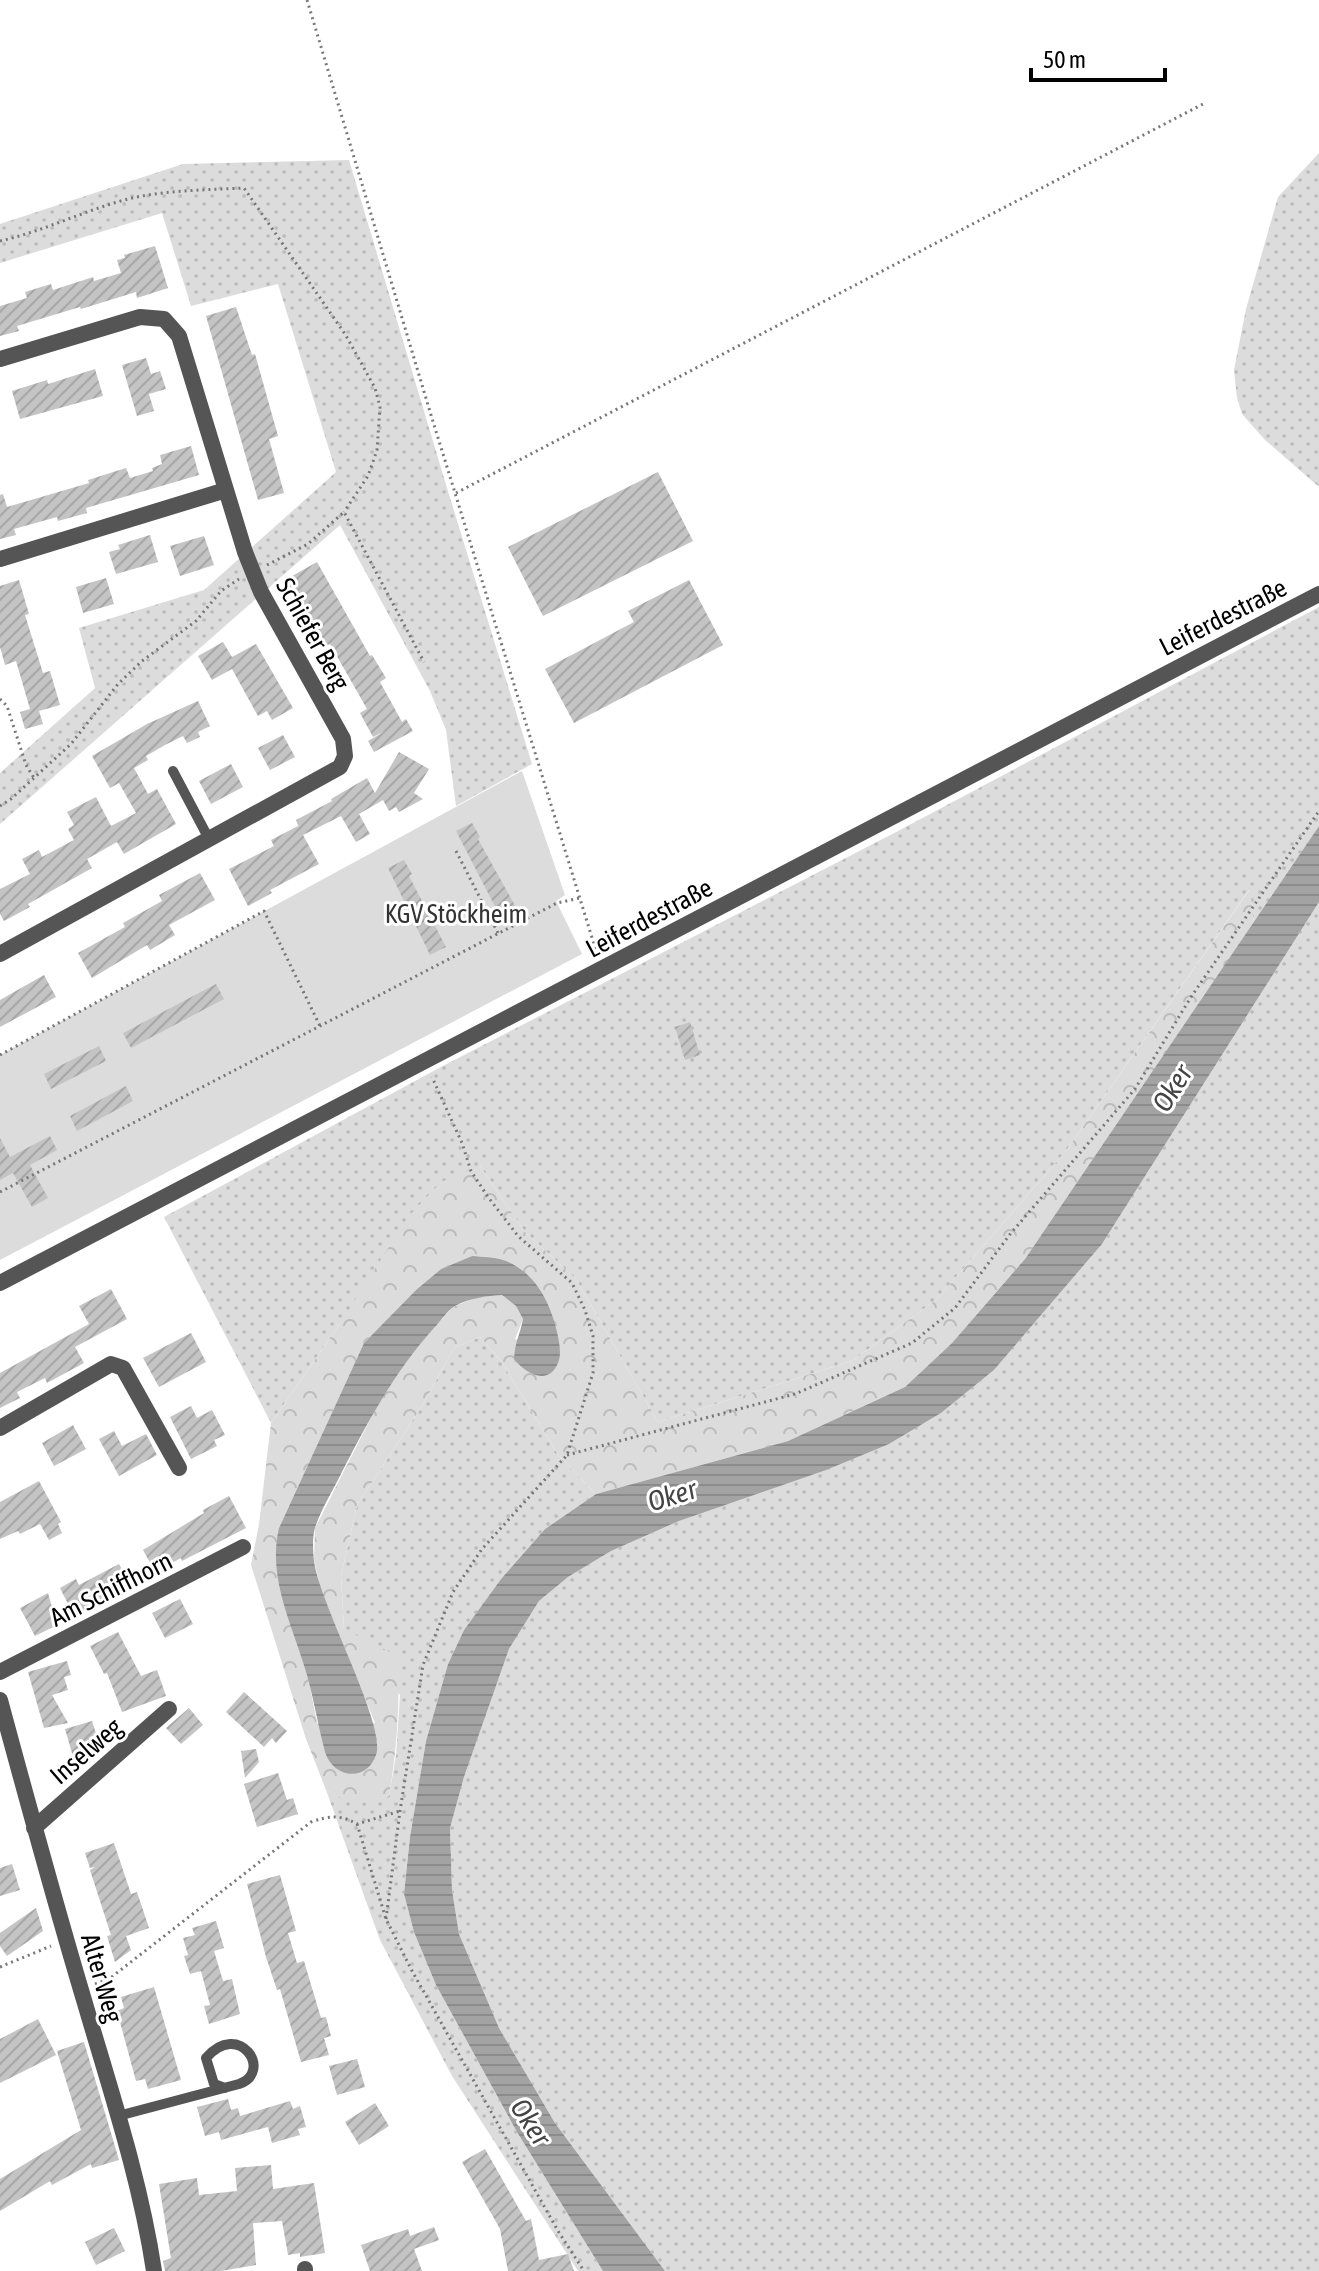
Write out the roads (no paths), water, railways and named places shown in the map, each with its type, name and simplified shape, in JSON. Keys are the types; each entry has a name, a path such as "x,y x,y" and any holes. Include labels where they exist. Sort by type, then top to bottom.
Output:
{"street":[{"name":"Schiefer Berg","path":"0,359 140,317 164,319 179,336 253,573 343,739 345,756 340,767 0,954"},
{"path":"0,559 226,490"},
{"name":"Leiferdestraße","path":"0,1283 1319,594"},
{"path":"0,1428 111,1364 123,1368 179,1468"},
{"name":"Am Schiffhorn","path":"0,1672 243,1547"},
{"name":"Alter Weg","path":"0,1700 118,2116 145,2217 154,2271"},
{"name":"Inselweg","path":"34,1828 169,1709"}],"lane":[{"path":"173,771 209,839"},
{"path":"118,2116 225,2088 247,2081 253,2072 253,2058 245,2047 229,2042 214,2048 206,2058 214,2084 225,2088"}],"water":[{"name":"Oker","path":"1319,826 1319,902 1102,1244 994,1370 941,1413 889,1444 826,1470 679,1521 611,1551 568,1577 539,1601 509,1649 464,1777 450,1828 452,1890 459,1934 499,2028 555,2123 665,2271 603,2271 517,2132 436,1985 414,1932 404,1894 426,1741 448,1664 464,1630 501,1579 545,1529 596,1494 788,1441 905,1387 952,1343 1025,1259"},
{"path":"472,1256 503,1260 532,1280 545,1299 554,1321 559,1359 554,1370 543,1376 530,1373 514,1359 523,1319 516,1306 502,1295 478,1298 455,1306 420,1345 382,1398 324,1506 314,1533 314,1561 328,1606 363,1692 377,1740 376,1755 371,1764 365,1770 350,1774 335,1767 325,1752 307,1675 279,1584 276,1547 279,1528 364,1343 441,1269"}],"park label":[{"name":"KGV Stöckheim","path":"456,914"}]}
